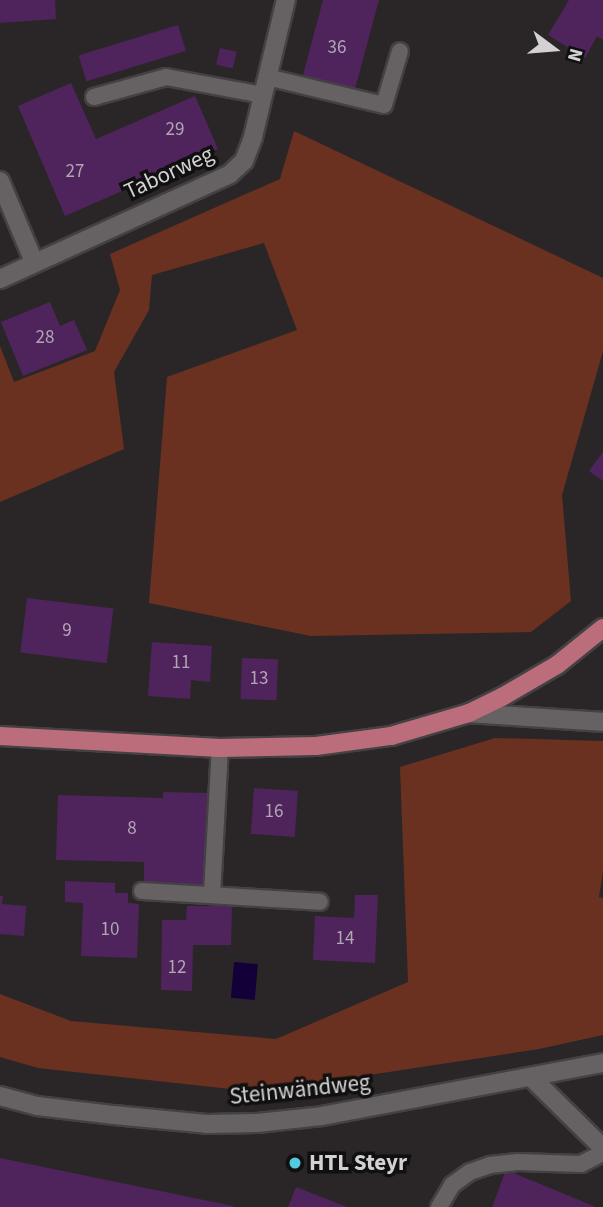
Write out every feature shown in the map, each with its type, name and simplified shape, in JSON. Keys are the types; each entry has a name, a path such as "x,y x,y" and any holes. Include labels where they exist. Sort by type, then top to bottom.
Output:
{"main road":[{"path":"0,736 220,748 316,746 391,736 469,713 557,665 603,628"}],"street":[{"name":"Taborweg","path":"0,279 230,174 244,161 286,0"},
{"path":"0,181 34,262"},
{"path":"469,713 603,722"},
{"name":"Steinwändweg","path":"0,1096 37,1105 114,1115 207,1124 257,1124 322,1116 533,1079 603,1063"},
{"path":"533,1079 603,1151"}],"lane":[{"path":"267,77 384,106 400,51"},
{"path":"94,97 166,77 263,95"},
{"path":"212,894 220,748"},
{"path":"142,891 320,902"},
{"path":"439,1207 452,1185 470,1172 489,1165 518,1162 581,1164 603,1151"}],"shaded area":[{"path":"294,131 603,278 603,351 562,495 571,601 531,632 311,636 149,603 167,377 297,330 264,243 152,275 149,310 114,372 124,449 0,502 0,346 14,382 95,351 120,290 110,254 280,179"},
{"path":"495,738 603,741 603,871 599,897 603,898 603,1035 539,1049 258,1092 38,1068 0,1057 0,994 71,1021 276,1039 408,982 400,767"},
{"path":"234,962 258,964 255,1000 231,998"}],"building":[{"path":"0,0 55,0 56,19 0,23"},
{"path":"323,0 379,0 355,89 303,75"},
{"path":"569,0 603,0 603,40 597,36 585,58 548,35"},
{"path":"178,25 186,51 86,81 79,55"},
{"path":"220,48 237,52 233,68 216,65"},
{"path":"71,83 96,139 195,96 218,149 65,216 18,106"},
{"path":"50,302 60,326 74,320 87,350 23,376 1,322"},
{"path":"603,452 603,481 589,471"},
{"path":"27,598 113,609 107,663 20,653"},
{"path":"152,642 212,646 210,682 191,680 190,699 148,696"},
{"path":"242,658 278,659 277,700 241,699"},
{"path":"254,788 298,791 295,837 251,834"},
{"path":"163,792 208,793 205,886 144,885 144,862 56,860 58,795 163,798"},
{"path":"65,881 115,883 115,893 128,893 128,903 139,904 137,958 81,956 83,903 65,902"},
{"path":"355,895 378,895 375,963 313,960 315,916 354,918"},
{"path":"0,896 3,896 2,904 26,906 24,936 0,934"},
{"path":"187,906 232,906 231,945 193,945 192,991 161,990 162,920 186,920"},
{"path":"0,1158 233,1206 233,1207 0,1207"},
{"path":"506,1170 596,1207 492,1207"},
{"path":"296,1187 347,1207 288,1207"}],"place":[{"name":"HTL Steyr","path":"295,1163"}]}
